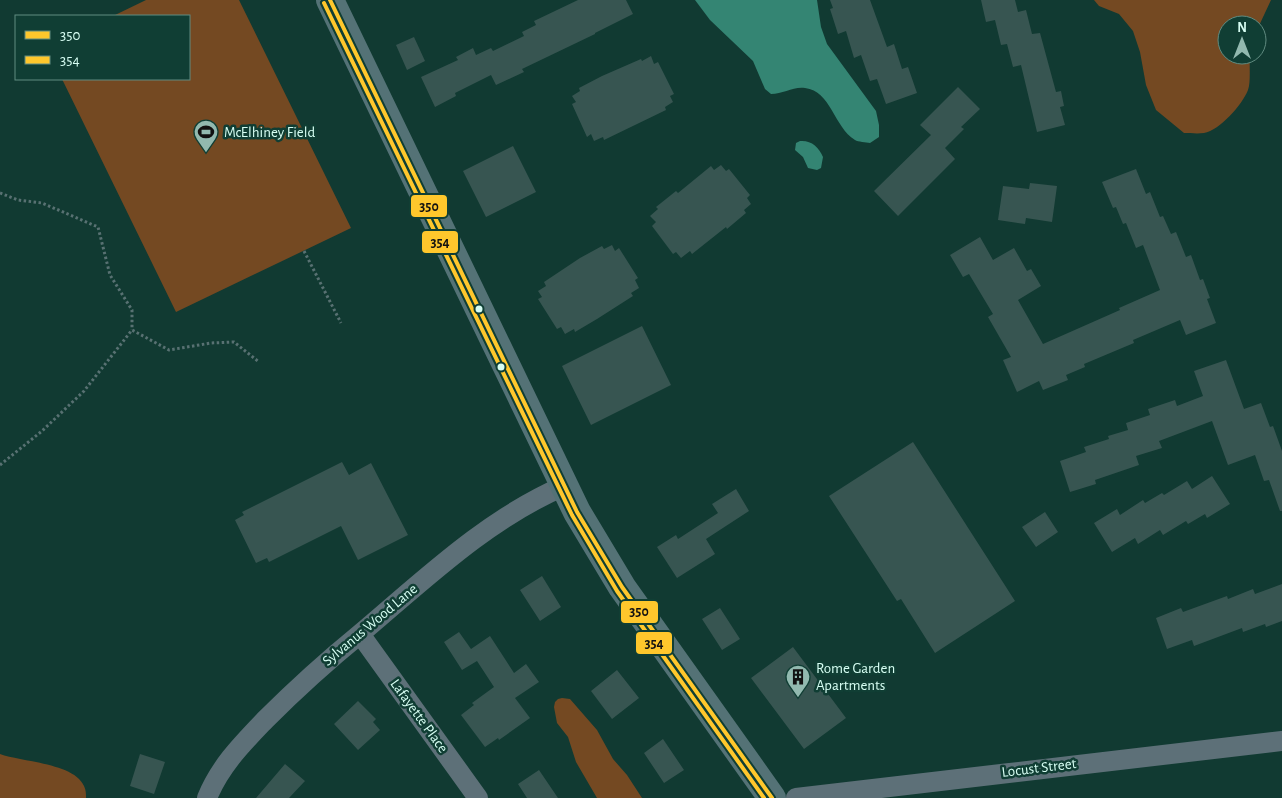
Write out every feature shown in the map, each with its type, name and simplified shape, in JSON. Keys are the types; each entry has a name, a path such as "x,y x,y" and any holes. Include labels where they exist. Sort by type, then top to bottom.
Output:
{"highway":[{"path":"330,0 564,486 592,537 622,587 772,798"}],"street":[{"name":"Sylvanus Wood Lane","path":"206,798 215,779 238,749 301,684 463,548 511,513 537,498 564,486"},
{"name":"Lafayette Place","path":"360,634 478,798"},
{"name":"Locust Street","path":"796,798 1282,741"}],"path":[{"path":"0,192 18,200 42,203 98,227 110,275 132,310 132,330 84,391 42,431 0,465"},
{"path":"304,251 341,323"},
{"path":"132,330 169,350 211,343 234,342 259,362"}],"shaded area":[{"name":"McElhiney Field","path":"146,0 239,0 351,228 176,312 62,80 190,80 190,15 115,15"},
{"path":"695,0 817,0 821,27 827,44 876,111 879,137 870,143 855,140 842,127 827,102 814,91 801,88 771,94 765,89 753,61 710,20"},
{"path":"1094,0 1271,0 1264,15 1217,15 1217,65 1250,65 1250,78 1248,90 1241,103 1217,127 1204,133 1184,133 1156,110 1146,85 1140,52 1133,31 1119,14 1099,6"},
{"path":"800,141 811,143 819,150 823,157 821,168 817,170 808,168 803,157 795,150 796,143"},
{"path":"562,698 570,699 597,730 613,759 627,775 642,798 597,798 576,762 568,737 557,723 555,702"},
{"path":"0,754 46,764 70,772 84,786 86,798 0,798"}],"building":[{"path":"578,0 626,0 633,14 522,69 524,72 496,85 491,75 455,93 456,96 435,107 421,77 458,60 456,57 473,48 476,55 491,48 493,51 524,36 522,32 536,25 534,21"},
{"path":"830,0 870,0 887,47 894,44 902,69 908,67 917,93 886,104 877,79 870,81 861,55 854,58 846,31 838,34 830,9 833,8"},
{"path":"981,0 1015,0 1018,12 1026,10 1032,34 1040,33 1056,92 1061,91 1064,106 1060,107 1065,125 1037,132 1021,65 1013,67 1007,44 1001,45 995,20 986,22"},
{"path":"414,37 425,61 407,70 396,45"},
{"path":"651,56 654,64 658,62 674,94 670,96 673,102 665,107 666,110 604,140 603,137 594,141 591,134 587,137 572,104 576,102 572,96 580,91 579,88 602,76"},
{"path":"958,87 980,109 961,127 964,129 945,148 955,159 898,216 874,191 931,135 920,125"},
{"path":"513,146 536,192 486,217 463,171"},
{"path":"721,165 726,171 729,169 750,195 747,198 751,204 744,210 746,213 727,229 726,227 692,254 690,251 681,258 676,252 673,254 652,226 656,222 650,216 658,209 656,207 676,191 678,193 711,166 714,170"},
{"path":"1136,169 1146,194 1150,192 1160,217 1163,216 1171,234 1176,232 1186,257 1191,255 1200,280 1203,279 1210,298 1207,299 1216,323 1186,335 1180,320 1133,340 1134,343 1084,364 1085,367 1066,375 1068,380 1043,390 1039,381 1017,392 1003,360 1011,357 988,317 993,314 969,274 963,277 950,255 980,237 993,260 1014,248 1027,271 1031,269 1041,286 1018,300 1043,344 1120,310 1119,308 1160,290 1143,245 1136,248 1126,223 1123,224 1116,207 1113,208 1102,182"},
{"path":"1030,183 1057,186 1052,222 1026,218 1025,224 998,220 1003,186 1029,189"},
{"path":"612,245 615,251 619,248 638,278 635,280 639,288 631,293 633,296 597,319 575,332 574,329 565,334 561,327 557,329 538,299 542,297 538,291 546,286 544,282 580,258 602,246 604,249"},
{"path":"642,326 671,385 591,425 562,366"},
{"path":"1226,360 1244,409 1261,403 1270,427 1273,426 1282,451 1282,511 1280,511 1269,480 1264,481 1255,455 1228,465 1212,421 1159,441 1162,448 1136,456 1139,465 1095,480 1096,484 1070,492 1060,461 1086,452 1084,447 1109,439 1108,436 1128,430 1126,423 1150,415 1148,409 1175,400 1177,406 1203,396 1194,371"},
{"path":"913,442 1015,601 935,653 901,599 897,601 829,496"},
{"path":"342,462 349,475 371,463 408,535 358,560 341,526 269,562 267,558 256,563 235,520 244,515 242,512"},
{"path":"1212,476 1230,504 1207,518 1205,514 1188,524 1186,521 1163,535 1160,530 1138,544 1135,538 1112,552 1094,523 1117,509 1120,515 1143,500 1145,503 1162,493 1164,495 1187,481 1192,489"},
{"path":"736,489 749,511 706,539 715,554 677,578 657,547 676,535 678,539 718,513 712,504"},
{"path":"1045,512 1058,532 1036,547 1022,527"},
{"path":"542,576 561,607 540,621 520,590"},
{"path":"1282,584 1282,621 1266,627 1265,624 1243,632 1242,628 1194,646 1192,640 1167,649 1156,618 1181,608 1183,612 1227,596 1228,599 1253,589 1255,594"},
{"path":"720,608 740,639 722,650 702,619"},
{"path":"459,632 471,649 490,636 514,673 526,664 539,682 515,698 530,718 499,740 498,738 485,747 461,715 474,705 472,703 494,687 477,661 462,670 444,642"},
{"name":"Rome Garden Apartments","path":"793,647 846,718 804,749 751,678"},
{"path":"617,670 639,698 612,719 591,691"},
{"path":"358,701 376,719 373,722 380,730 358,750 334,724"},
{"path":"663,739 684,770 664,783 644,753"},
{"path":"140,754 165,762 154,794 130,786"},
{"path":"285,764 305,781 289,798 256,798"},
{"path":"539,770 558,798 527,798 518,784"}],"transit line":[{"name":"350","path":"330,0 577,512 622,587 772,798"},
{"name":"354","path":"324,3 572,515 617,591 764,798"}],"place":[{"name":"McElhiney Field","path":"206,153"},
{"name":"Rome Garden Apartments","path":"798,698"}]}
